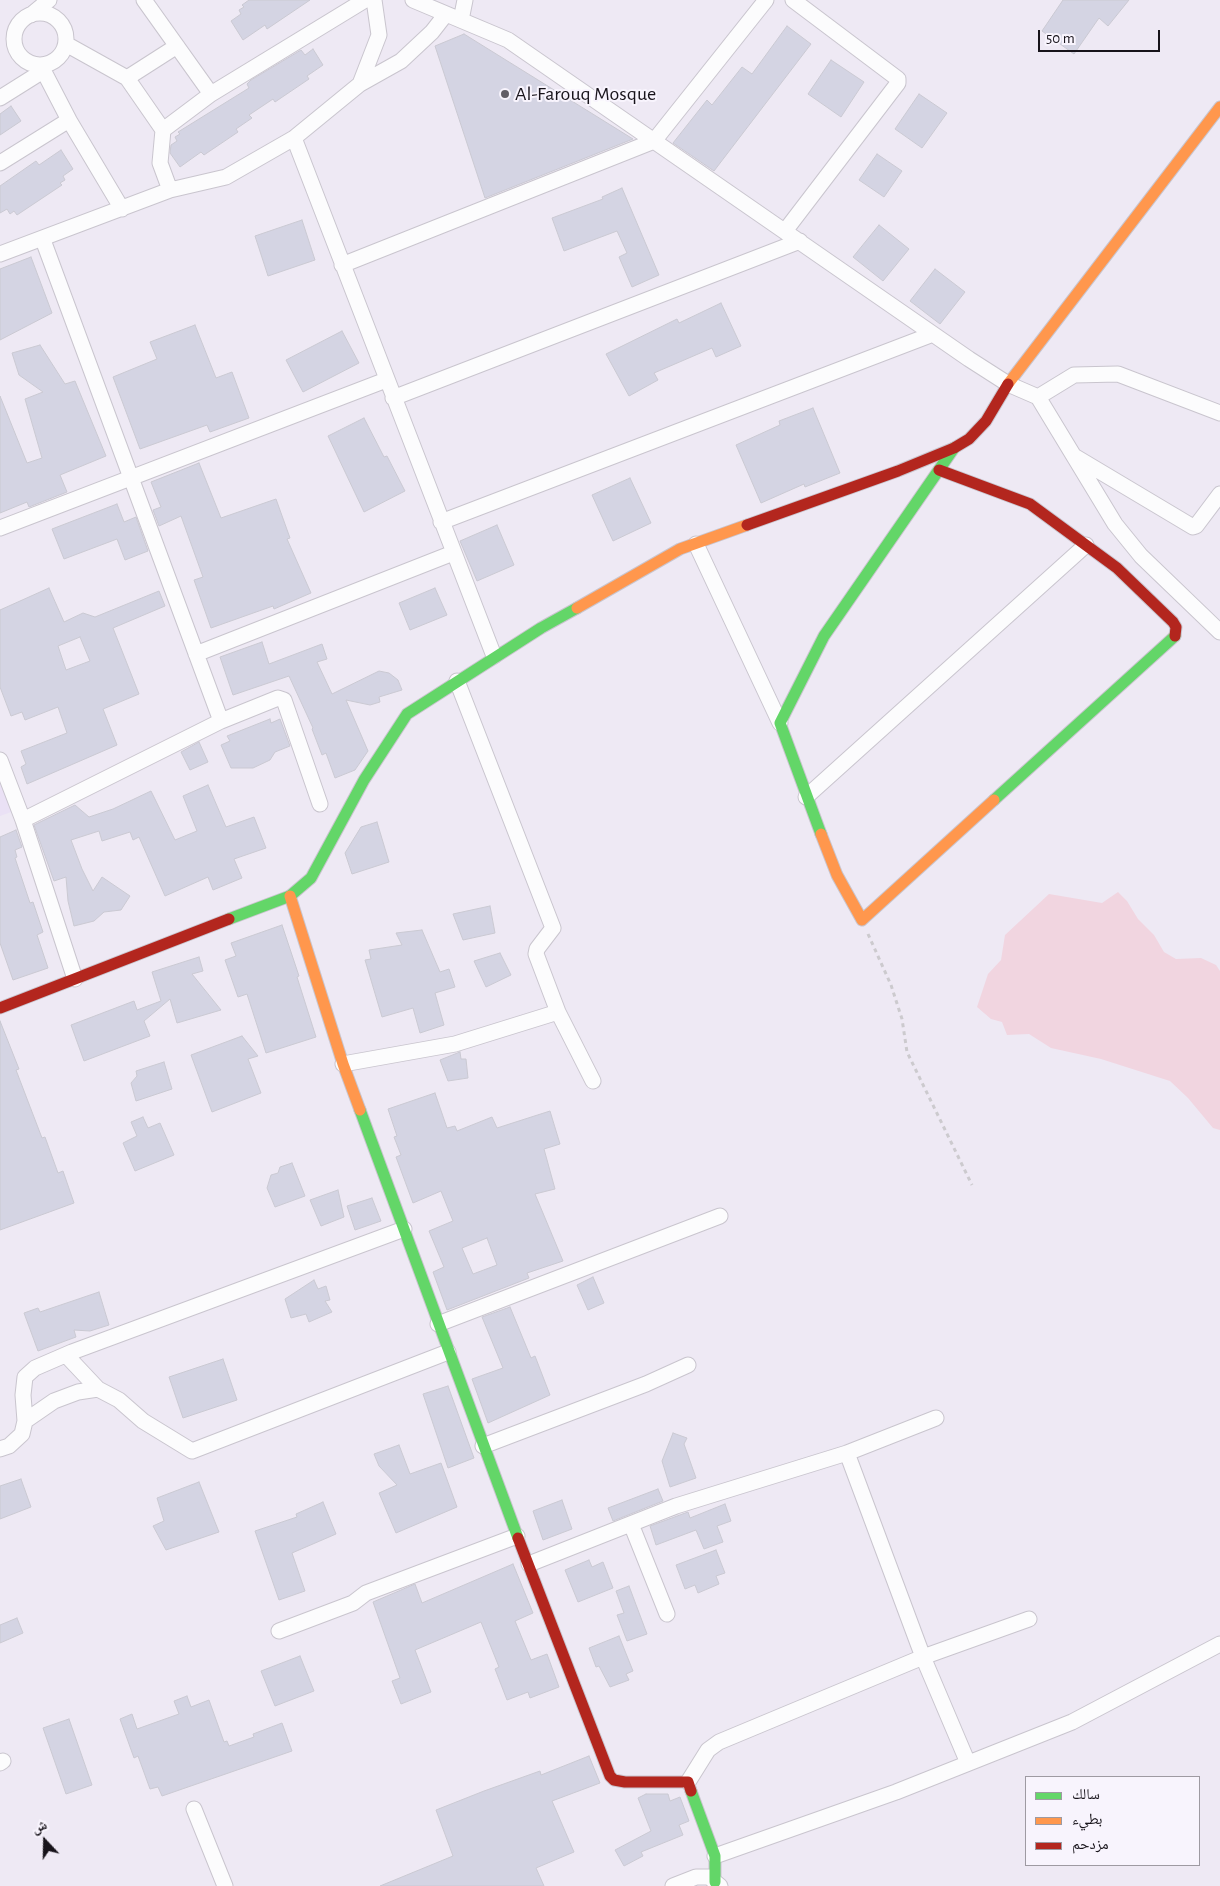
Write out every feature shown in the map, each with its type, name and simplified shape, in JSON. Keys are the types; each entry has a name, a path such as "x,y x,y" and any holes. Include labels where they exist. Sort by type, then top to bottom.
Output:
{"street":[{"path":"49,0 18,27 14,35 18,53 24,60 42,68 69,120 122,209"},
{"path":"163,130 211,94 365,0"},
{"path":"360,84 379,34 374,0"},
{"path":"414,0 508,40 933,334 1008,384 1038,397 1115,524 1141,556 1220,632"},
{"path":"462,20 465,0"},
{"path":"342,265 654,141 766,0"},
{"path":"785,232 898,83 898,79 793,0"},
{"path":"147,1 211,94"},
{"path":"0,98 58,59 66,44 66,34 57,19 40,13 31,15"},
{"path":"0,254 43,240 170,190 226,177 294,138 360,84 401,61 432,32 446,14"},
{"path":"0,34 18,27"},
{"path":"66,44 127,78 163,130 160,163 170,190"},
{"path":"127,78 177,46"},
{"path":"0,1008 290,896 311,878 364,780 407,714 494,656 680,550 898,471 954,448 969,439 986,421 1008,384 1215,124 1220,107"},
{"path":"0,163 69,120"},
{"path":"294,138 494,656"},
{"path":"43,240 220,721"},
{"path":"393,398 800,241"},
{"path":"441,522 933,334"},
{"path":"1038,397 1074,375 1118,374 1220,413"},
{"path":"0,528 386,380"},
{"path":"780,723 824,636 954,448"},
{"path":"1073,455 1193,527 1196,526 1220,494"},
{"path":"696,544 780,723 806,797 837,875 862,920 1175,636 1176,627 1173,622 1118,568 1030,504 939,470"},
{"path":"806,797 1086,545"},
{"path":"196,654 453,553"},
{"path":"457,680 553,928 536,951 558,1012 592,1081"},
{"path":"23,820 220,721 278,698 284,700 320,804"},
{"path":"0,760 23,820 75,979"},
{"path":"290,896 343,1064 483,1446 610,1776 614,1780 625,1782 688,1782"},
{"path":"343,1064 455,1044 558,1012"},
{"path":"438,1324 720,1216"},
{"path":"0,1449 9,1446 22,1434 25,1421 23,1395 25,1377 35,1368 404,1229"},
{"path":"66,1355 98,1389 119,1400 143,1421 192,1451 448,1352"},
{"path":"483,1446 646,1384 688,1365"},
{"path":"25,1421 54,1401 78,1392 98,1389"},
{"path":"529,1564 713,1494 846,1453 936,1418"},
{"path":"846,1453 923,1657 968,1763"},
{"path":"632,1524 667,1614"},
{"path":"279,1631 353,1603 366,1593 517,1536"},
{"path":"688,1782 708,1750 720,1742 923,1657 1029,1619"},
{"path":"715,1856 896,1792 1072,1722 1220,1644"},
{"path":"688,1782 715,1856 717,1884"},
{"path":"194,1809 225,1886"},
{"path":"673,1886 696,1876 709,1877 717,1884"}],"path":[{"path":"862,920 891,984 902,1019 907,1052 972,1185"}],"shaded area":[{"path":"0,774 14,811 0,816"},
{"path":"1118,892 1127,901 1138,919 1154,935 1164,952 1176,959 1201,958 1216,965 1220,971 1220,1130 1213,1128 1188,1098 1170,1081 1101,1059 1051,1048 1029,1034 1007,1035 1002,1022 991,1019 977,1007 988,974 1001,960 1005,935 1049,894 1102,903"}],"building":[{"path":"249,0 310,0 267,29 265,25 243,40 231,21 241,14 239,10"},
{"path":"1063,0 1129,0 1108,26 1099,18 1074,54 1042,31"},
{"path":"787,26 811,44 714,171 673,143 707,100 712,105 742,67 752,74"},
{"name":"Al-Farouq Mosque","path":"464,34 633,139 485,198 435,46"},
{"path":"313,49 323,65 307,76 309,79 275,102 273,99 249,115 252,118 236,129 238,132 204,155 201,152 180,167 170,153 171,145 177,141 175,137 180,134 178,132 249,88 247,84 251,80 301,50 305,55"},
{"path":"831,60 864,82 841,117 808,94"},
{"path":"919,94 947,113 922,148 895,129"},
{"path":"11,106 21,121 0,135 0,114"},
{"path":"61,150 73,169 63,176 65,180 60,183 62,185 17,215 14,211 10,214 7,209 0,213 0,186 36,161 39,165"},
{"path":"877,154 902,171 884,197 859,180"},
{"path":"622,188 659,275 632,287 619,257 627,253 617,231 564,251 552,218 603,199 602,197"},
{"path":"302,220 315,260 268,276 255,236"},
{"path":"879,225 909,249 883,281 853,257"},
{"path":"31,257 52,313 0,340 0,269"},
{"path":"935,269 965,292 940,324 910,301"},
{"path":"721,303 741,346 716,357 712,348 654,373 658,380 629,396 606,354 677,319 679,323"},
{"path":"195,325 216,378 232,372 249,418 210,432 207,425 140,449 113,377 157,359 150,342"},
{"path":"342,331 359,363 303,392 286,360"},
{"path":"40,345 65,384 75,381 106,456 60,475 67,492 29,507 27,502 0,513 0,396 27,463 42,458 25,399 43,392 19,375 12,353"},
{"path":"813,408 840,473 805,487 804,484 761,503 736,445 780,425 779,421"},
{"path":"364,418 384,457 387,456 405,491 364,512 328,436"},
{"path":"199,463 221,518 276,499 290,538 287,539 311,593 274,609 273,606 211,628 194,580 203,577 181,516 159,526 153,510 161,507 151,482"},
{"path":"630,478 651,523 613,541 592,495"},
{"path":"117,504 124,522 136,517 148,551 125,560 117,539 64,559 52,529"},
{"path":"497,525 514,565 477,581 460,541"},
{"path":"49,588 64,622 83,613 95,617 159,591 165,606 113,628 139,694 103,709 117,745 27,784 21,767 26,764 21,751 67,733 58,707 25,720 22,712 11,716 0,687 0,610","holes":["80,637 90,661 66,670 58,646"]},
{"path":"435,588 447,615 410,630 399,603"},
{"path":"262,642 269,664 322,644 327,659 317,662 332,694 379,671 389,673 398,680 402,690 379,697 380,702 370,705 346,700 368,751 355,770 335,778 326,753 322,755 313,728 289,676 233,695 220,657"},
{"path":"270,719 271,723 280,719 290,746 275,752 270,760 253,768 231,768 221,745 230,741 227,736"},
{"path":"199,742 208,762 190,770 181,752"},
{"path":"208,785 226,827 254,817 266,848 234,859 242,878 213,890 208,877 165,896 139,837 133,840 130,832 102,841 99,831 71,840 82,869 93,891 102,877 130,896 121,910 104,912 94,921 74,926 68,901 66,877 54,881 34,825 75,805 89,817 113,809 151,791 175,840 197,831 183,796"},
{"path":"377,822 389,862 352,874 345,853 361,827"},
{"path":"16,830 22,847 15,850 17,857 15,858 30,903 33,902 43,932 37,935 48,968 13,980 0,943 0,837"},
{"path":"490,906 495,933 463,940 453,914"},
{"path":"282,925 316,1037 266,1053 247,994 238,997 225,960 236,956 231,943"},
{"path":"422,930 440,972 449,969 455,987 435,993 444,1025 420,1033 413,1008 382,1017 365,960 371,959 369,950 402,945 396,933"},
{"path":"500,953 511,975 486,987 474,961"},
{"path":"199,957 203,971 192,974 221,1010 177,1023 170,999 144,1021 150,1036 84,1061 71,1025 134,1001 137,1010 161,1001 152,972"},
{"path":"0,1021 19,1069 16,1070 42,1138 45,1137 58,1173 63,1171 74,1203 0,1230"},
{"path":"242,1036 258,1056 248,1059 261,1093 212,1112 191,1055"},
{"path":"460,1052 461,1059 466,1059 468,1078 448,1081 440,1060"},
{"path":"164,1062 172,1089 136,1101 131,1083 137,1076 136,1071"},
{"path":"435,1093 447,1128 455,1126 457,1131 492,1117 497,1128 550,1111 560,1144 544,1149 555,1189 535,1194 563,1261 527,1273 529,1278 447,1310 433,1272 444,1267 429,1231 453,1221 441,1191 413,1203 396,1157 401,1155 394,1137 397,1136 388,1109","holes":["487,1238 497,1265 473,1274 462,1248"]},
{"path":"143,1117 148,1128 160,1123 174,1155 135,1171 123,1143 137,1136 131,1122"},
{"path":"292,1163 305,1196 275,1207 267,1188 271,1175 278,1173 280,1167"},
{"path":"338,1190 344,1217 321,1226 310,1200"},
{"path":"372,1198 381,1221 355,1230 347,1206"},
{"path":"593,1277 604,1303 588,1310 577,1285"},
{"path":"314,1280 318,1289 326,1286 330,1300 325,1301 332,1312 309,1322 306,1314 291,1318 285,1299"},
{"path":"99,1292 109,1325 90,1331 74,1330 76,1337 38,1351 24,1313 38,1308 40,1312"},
{"path":"510,1307 531,1358 535,1356 550,1395 488,1423 472,1379 503,1368 482,1317"},
{"path":"223,1359 237,1400 183,1418 169,1377"},
{"path":"448,1386 474,1458 448,1468 423,1394"},
{"path":"673,1433 687,1438 684,1444 696,1478 670,1487 662,1461"},
{"path":"399,1445 410,1474 441,1463 457,1507 396,1533 379,1493 397,1485 379,1466 374,1454"},
{"path":"21,1479 31,1507 0,1519 0,1486"},
{"path":"199,1482 219,1532 166,1550 153,1526 164,1521 157,1498"},
{"path":"658,1489 663,1501 613,1521 608,1508"},
{"path":"562,1500 572,1529 543,1540 533,1511"},
{"path":"323,1502 336,1534 292,1553 305,1591 279,1600 255,1531 297,1517 296,1514"},
{"path":"725,1504 731,1521 717,1526 723,1542 704,1549 696,1530 656,1545 650,1526 688,1512 690,1518"},
{"path":"716,1550 725,1573 716,1576 719,1584 698,1593 695,1585 685,1589 676,1565"},
{"path":"589,1560 592,1567 603,1562 613,1588 578,1602 565,1570"},
{"path":"513,1564 533,1613 515,1621 531,1660 547,1654 559,1687 530,1698 528,1692 507,1700 495,1669 499,1667 481,1622 415,1650 431,1692 401,1704 392,1681 400,1678 373,1602 415,1584 422,1603"},
{"path":"629,1586 647,1634 627,1641 617,1615 624,1613 616,1591"},
{"path":"17,1618 23,1633 0,1643 0,1625"},
{"path":"619,1636 633,1671 626,1674 629,1680 610,1687 599,1666 596,1667 589,1648"},
{"path":"300,1656 314,1691 275,1706 261,1671"},
{"path":"187,1696 191,1707 209,1700 224,1742 227,1741 229,1746 254,1737 253,1734 282,1723 292,1751 162,1796 158,1787 150,1789 138,1756 134,1758 120,1719 132,1714 137,1729 179,1714 174,1701"},
{"path":"69,1719 92,1785 66,1794 43,1728"},
{"path":"589,1756 600,1783 552,1801 574,1852 536,1868 544,1886 380,1886 453,1856 436,1810 540,1771 541,1775"},
{"path":"646,1794 668,1794 670,1801 680,1797 689,1821 679,1825 683,1835 641,1852 643,1856 624,1866 615,1850 651,1831 638,1798"}],"traffic: fast":[{"path":"821,834 780,723 824,636 954,448"},
{"path":"229,919 290,896 311,878 364,780 407,714 541,628 577,608"},
{"path":"994,800 1175,636"},
{"path":"360,1110 518,1538"},
{"path":"691,1791 715,1856 715,1882"}],"traffic: slow":[{"path":"1008,384 1220,107"},
{"path":"577,608 680,549 747,525"},
{"path":"821,834 837,875 862,920 994,800"},
{"path":"290,896 343,1064 360,1110"}],"traffic: jam":[{"path":"747,525 898,471 954,448 969,439 986,421 1008,384"},
{"path":"939,470 1030,504 1117,568 1173,622 1176,627 1175,636"},
{"path":"0,1008 229,919"},
{"path":"518,1538 610,1776 614,1780 625,1782 688,1782 691,1791"}],"place":[{"name":"Al-Farouq Mosque","path":"505,94"}]}
